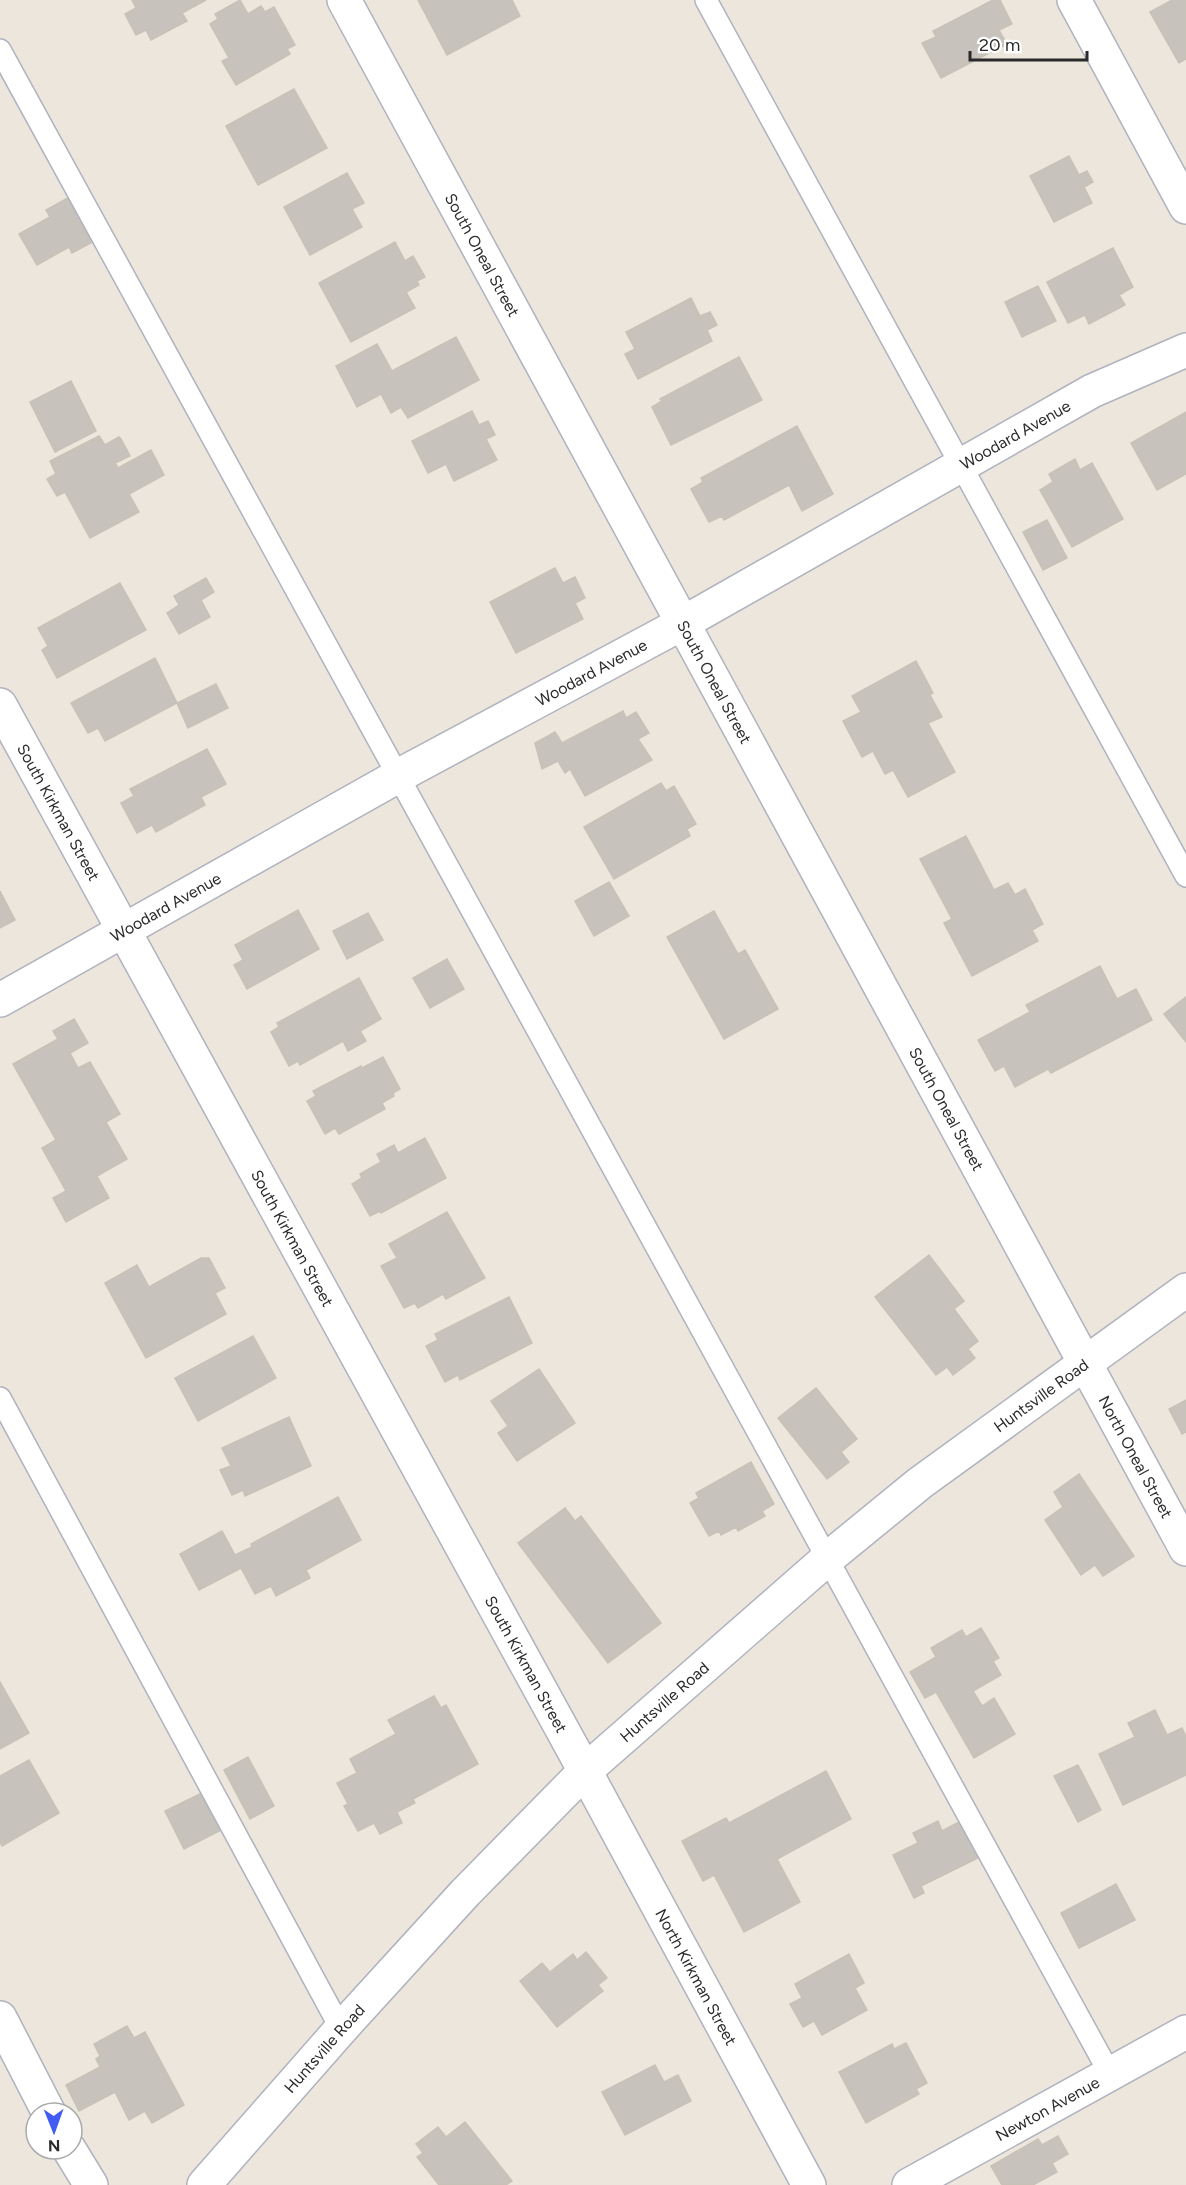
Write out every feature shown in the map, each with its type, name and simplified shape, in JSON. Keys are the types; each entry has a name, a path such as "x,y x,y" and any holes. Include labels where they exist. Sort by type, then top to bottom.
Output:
{"street":[{"name":"South Oneal Street","path":"344,0 1085,1362"},
{"path":"1074,0 1186,207"},
{"name":"Woodard Avenue","path":"0,1000 398,776 683,623 1092,391 1186,350"},
{"name":"South Kirkman Street","path":"0,705 585,1771"},
{"name":"Huntsville Road","path":"204,2185 341,2029 465,1893 585,1771 827,1559 920,1483 1186,1290"},
{"name":"North Oneal Street","path":"1085,1362 1186,1549"},
{"name":"North Kirkman Street","path":"585,1771 809,2185"},
{"path":"0,2018 43,2101"},
{"name":"Newton Avenue","path":"909,2185 1186,2032"},
{"path":"76,2161 91,2185"}],"lane":[{"path":"706,0 1186,876"},
{"path":"0,50 1110,2074"},
{"path":"0,1398 341,2029"}],"building":[{"path":"132,0 206,0 182,13 187,21 151,40 146,30 136,35 125,14 136,8"},
{"path":"240,0 248,14 261,6 265,12 274,7 295,45 287,49 290,54 236,85 222,61 229,58 210,24 218,19 215,14"},
{"path":"418,0 512,0 520,16 447,55"},
{"path":"993,0 1000,0 1012,24 999,30 1007,44 941,78 922,43 936,37 933,31"},
{"path":"1172,0 1186,0 1186,59 1179,63 1150,12"},
{"path":"294,89 327,148 258,185 226,126"},
{"path":"1069,156 1079,175 1087,171 1093,182 1084,187 1092,203 1054,222 1030,176"},
{"path":"347,173 364,203 352,209 362,227 310,255 284,207"},
{"path":"73,195 98,239 72,253 69,247 37,265 19,234 50,217 46,210"},
{"path":"395,242 405,261 413,256 425,277 417,281 419,285 406,292 415,308 351,342 319,283"},
{"path":"1113,248 1133,287 1119,295 1125,305 1089,324 1085,315 1068,323 1047,282"},
{"path":"1038,286 1056,321 1022,337 1005,302"},
{"path":"691,298 700,316 710,312 717,325 707,330 712,341 638,379 625,354 635,349 626,332"},
{"path":"456,337 479,380 408,418 401,407 391,413 381,394 357,407 336,366 377,344 392,371"},
{"path":"739,357 762,400 671,445 652,407 662,401 660,399"},
{"path":"71,381 96,431 55,452 30,402"},
{"path":"472,411 479,425 488,421 495,435 486,439 497,460 454,481 446,464 428,473 412,441"},
{"path":"1186,412 1186,474 1157,490 1131,443"},
{"path":"797,426 833,494 802,511 789,485 724,520 722,516 709,522 691,489 703,482 701,478"},
{"path":"99,436 105,445 119,437 121,439 130,456 115,463 118,468 151,450 164,475 129,494 139,512 90,538 65,492 57,496 47,479 56,474 50,461"},
{"path":"1075,459 1080,470 1092,463 1123,519 1072,547 1040,490 1053,482 1049,474"},
{"path":"1047,520 1067,558 1043,570 1023,532"},
{"path":"555,568 563,583 575,577 585,598 575,603 583,619 516,653 490,602"},
{"path":"206,578 214,592 201,600 210,617 179,634 167,613 179,605 174,596"},
{"path":"120,583 146,630 57,678 42,650 48,646 38,628"},
{"path":"155,658 177,703 105,741 98,728 88,733 71,703"},
{"path":"916,661 933,693 930,695 942,717 928,723 955,772 908,797 893,770 885,774 873,751 862,757 843,721 861,712 852,696"},
{"path":"216,684 228,708 188,728 177,703"},
{"path":"623,711 626,718 636,712 649,733 638,739 652,760 585,796 570,769 565,773 558,761 542,769 535,743 555,732 562,743"},
{"path":"207,749 226,784 201,797 205,805 156,832 152,825 137,833 121,803 134,796 130,789"},
{"path":"661,783 666,791 674,786 696,824 687,829 690,836 614,879 584,827"},
{"path":"966,836 994,890 1008,883 1015,895 1025,889 1043,924 1032,930 1038,941 972,976 944,923 952,919 920,859"},
{"path":"609,882 629,916 594,936 575,901"},
{"path":"0,891 15,920 0,928"},
{"path":"298,910 319,949 247,989 234,965 243,960 235,945"},
{"path":"714,911 738,954 745,950 778,1009 724,1039 667,937"},
{"path":"368,913 383,940 347,959 333,931"},
{"path":"447,959 464,989 430,1008 413,978"},
{"path":"1100,966 1117,999 1136,989 1152,1020 1051,1073 1048,1069 1015,1087 1004,1066 995,1071 978,1040 1030,1012 1026,1005"},
{"path":"359,978 381,1019 360,1031 366,1041 348,1051 343,1041 300,1065 298,1061 289,1066 271,1032 279,1027 277,1023"},
{"path":"1186,997 1186,1042 1164,1014"},
{"path":"74,1019 88,1043 70,1053 78,1068 90,1062 120,1114 106,1122 127,1159 97,1176 109,1198 66,1222 53,1198 66,1191 42,1148 56,1140 13,1064 58,1039 53,1031"},
{"path":"383,1057 400,1089 393,1093 394,1096 382,1103 385,1109 339,1134 335,1128 325,1134 307,1101 316,1096 313,1091"},
{"path":"425,1138 446,1178 381,1213 380,1211 370,1216 352,1184 362,1178 360,1174 381,1162 377,1154 394,1145 398,1153"},
{"path":"447,1212 485,1278 446,1299 443,1294 418,1308 415,1303 404,1308 381,1266 397,1258 389,1244"},
{"path":"929,1255 964,1301 954,1309 978,1341 968,1349 975,1358 953,1375 947,1367 936,1375 875,1297"},
{"path":"201,1258 209,1258 225,1288 215,1293 226,1314 146,1358 105,1283 137,1265 149,1287"},
{"path":"509,1297 532,1343 460,1380 458,1375 445,1382 426,1346 438,1340 435,1334"},
{"path":"253,1336 276,1378 198,1421 175,1378"},
{"path":"539,1369 575,1423 517,1461 498,1433 508,1426 491,1401"},
{"path":"816,1388 857,1439 841,1452 849,1462 827,1479 778,1418"},
{"path":"1186,1400 1186,1432 1182,1434 1169,1409"},
{"path":"289,1417 311,1466 245,1496 243,1490 232,1495 220,1470 231,1466 222,1448"},
{"path":"751,1462 774,1504 762,1511 765,1516 738,1531 736,1527 721,1535 719,1531 709,1536 690,1503 699,1498 696,1493"},
{"path":"1079,1474 1134,1556 1103,1576 1095,1565 1081,1575 1045,1520 1063,1507 1054,1492"},
{"path":"338,1497 361,1540 306,1570 310,1578 276,1596 271,1586 255,1594 241,1568 199,1590 180,1554 222,1531 235,1555"},
{"path":"565,1508 575,1521 581,1516 661,1623 608,1663 518,1543"},
{"path":"981,1628 999,1658 993,1661 1001,1675 973,1691 982,1706 994,1698 1015,1734 974,1758 936,1692 925,1698 910,1672 936,1657 931,1648 962,1630 966,1637"},
{"path":"0,1682 29,1733 0,1749"},
{"path":"434,1696 441,1708 446,1705 478,1764 413,1799 415,1803 397,1812 402,1823 380,1834 374,1823 358,1831 344,1806 348,1804 337,1783 357,1773 350,1759 396,1734 388,1720"},
{"path":"1155,1710 1167,1735 1182,1728 1186,1737 1186,1775 1123,1805 1099,1754 1135,1737 1128,1723"},
{"path":"248,1757 274,1806 250,1819 224,1770"},
{"path":"29,1760 59,1813 2,1846 0,1842 0,1776"},
{"path":"1078,1765 1101,1810 1078,1822 1054,1776"},
{"path":"826,1771 851,1819 777,1859 800,1902 744,1932 714,1875 703,1881 682,1841 726,1818 729,1823"},
{"path":"210,1789 229,1826 184,1849 165,1811"},
{"path":"938,1821 942,1831 961,1821 984,1855 921,1886 924,1893 914,1898 893,1855 918,1843 913,1833"},
{"path":"1116,1884 1135,1920 1079,1948 1061,1913"},
{"path":"586,1952 607,1978 598,1985 603,1991 557,2027 520,1981 542,1963 550,1972 573,1954 577,1960"},
{"path":"849,1954 864,1983 855,1988 867,2010 822,2035 814,2021 803,2027 790,2004 802,1998 795,1984"},
{"path":"127,2026 134,2038 145,2032 184,2105 152,2123 145,2111 129,2120 115,2092 84,2108 84,2101 74,2101 66,2085 100,2067 96,2059 100,2056 94,2044"},
{"path":"906,2043 927,2083 916,2089 919,2094 866,2123 839,2072 892,2044 894,2049"},
{"path":"655,2065 664,2082 678,2075 691,2101 625,2135 602,2092"},
{"path":"465,2122 512,2181 506,2185 439,2185 417,2157 423,2153 416,2144 438,2127 446,2137"},
{"path":"1058,2136 1068,2154 1052,2163 1057,2172 1033,2185 1002,2185 991,2166 1038,2139 1042,2145"}]}
